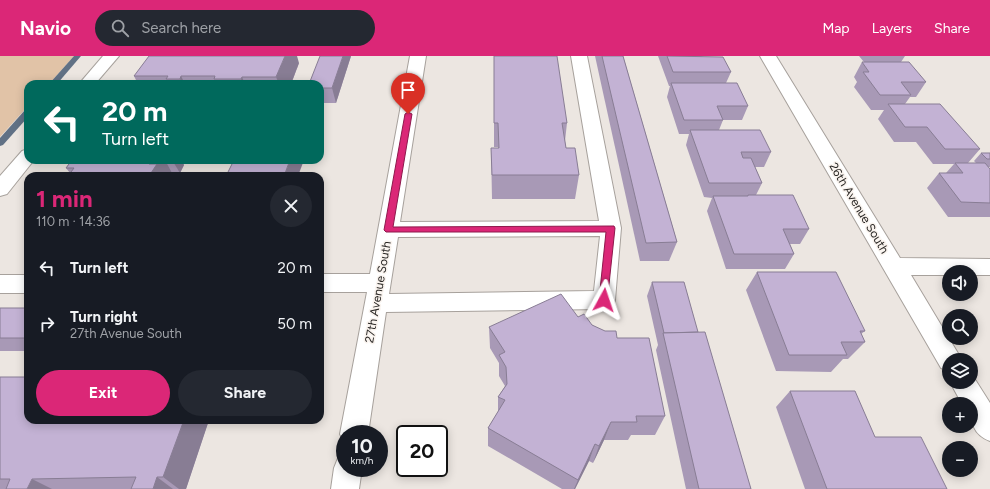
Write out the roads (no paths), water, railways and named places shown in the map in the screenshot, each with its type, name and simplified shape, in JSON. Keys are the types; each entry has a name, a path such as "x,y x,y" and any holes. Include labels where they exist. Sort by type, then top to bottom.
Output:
{"street":[{"path":"90,80 111,56"},
{"name":"27th Avenue South","path":"356,425 418,56"},
{"path":"324,284 378,293 604,300 611,228 579,56"},
{"name":"26th Avenue South","path":"768,56 946,353"},
{"path":"0,189 24,160"},
{"path":"389,230 611,228"},
{"path":"894,266 990,266"},
{"path":"0,284 24,284"},
{"path":"967,389 990,428"},
{"path":"345,489 347,477"}],"waterway":[{"path":"57,80 78,56"},
{"path":"0,143 24,116"}]}
